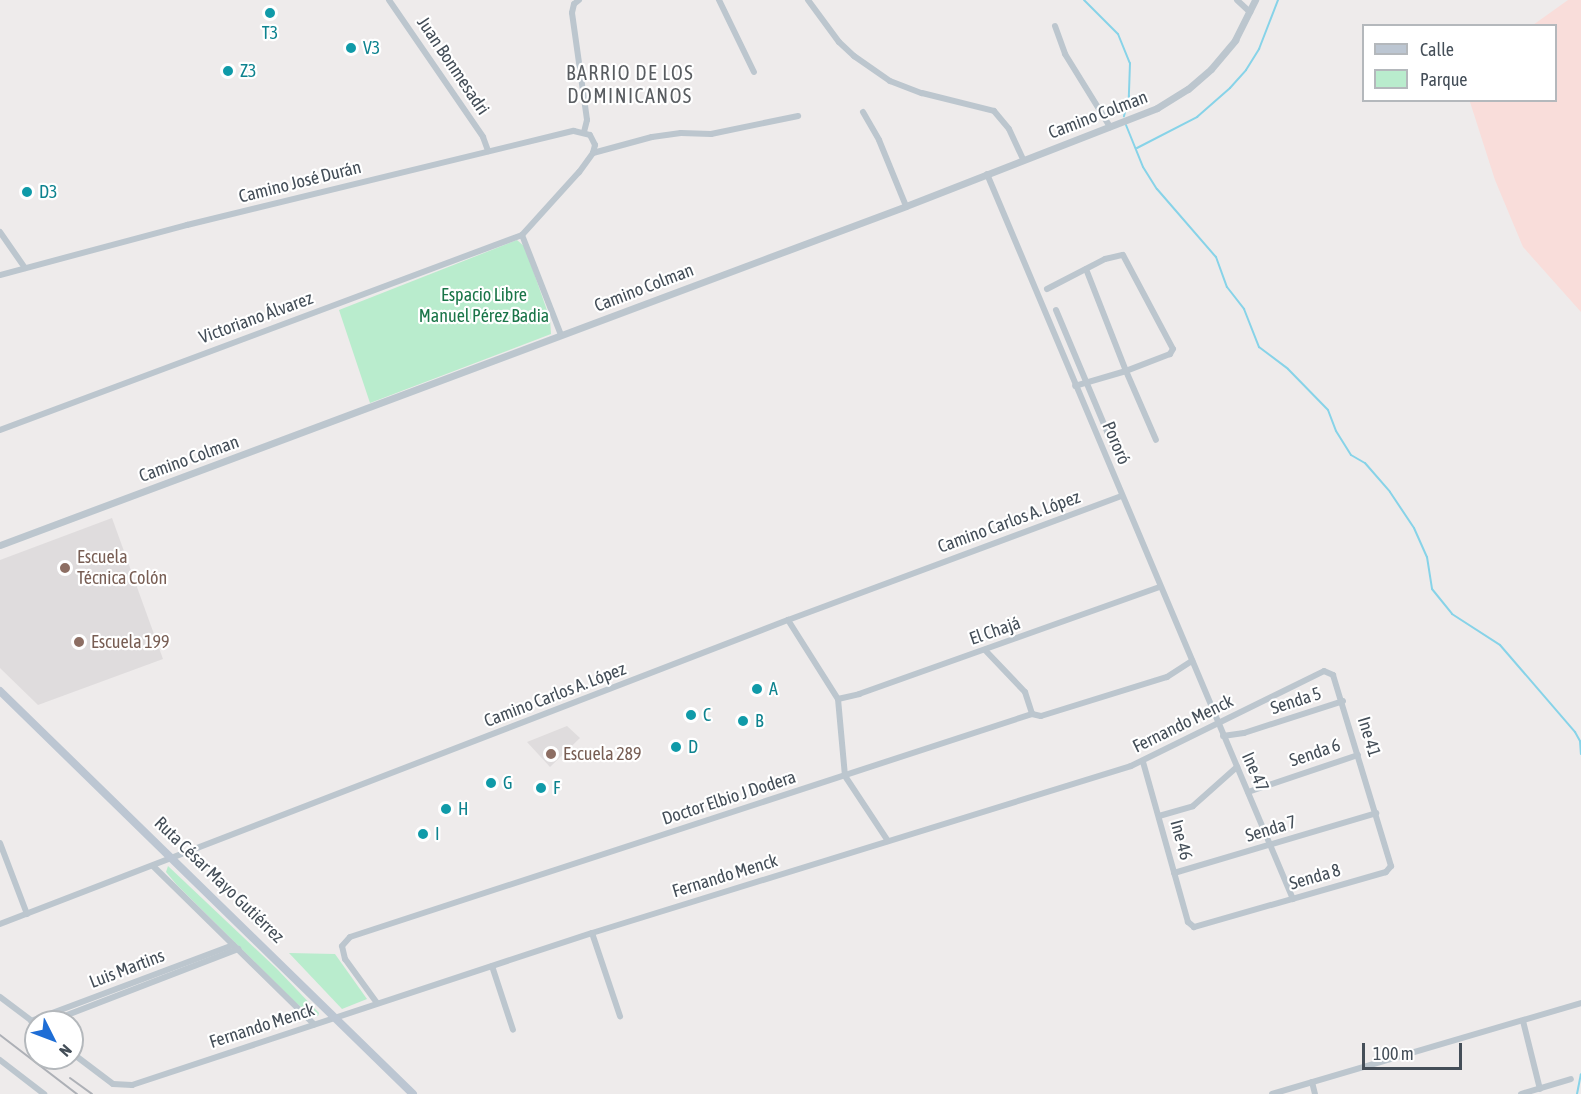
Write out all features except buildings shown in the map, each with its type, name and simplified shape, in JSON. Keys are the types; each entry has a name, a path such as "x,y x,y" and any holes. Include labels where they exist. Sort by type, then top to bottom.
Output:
{"main road":[{"name":"Ruta César Mayo Gutiérrez","path":"0,691 413,1094"}],"street":[{"name":"Juan Bonmesadri","path":"389,0 483,137 488,152"},
{"path":"561,335 522,235 579,172 593,153 593,140 584,132 587,120 572,13 574,4 579,0"},
{"path":"719,0 754,72"},
{"path":"808,0 820,18 854,56 890,81 994,111 1009,129 1023,159"},
{"path":"1237,0 1250,12"},
{"name":"Camino Colman","path":"0,545 906,206 1110,127 1172,100 1203,78 1235,40 1255,0"},
{"path":"1055,26 1065,54 1110,127"},
{"path":"863,112 879,140 906,206"},
{"path":"593,153 652,137 681,133 711,134 798,116"},
{"name":"Camino José Durán","path":"0,275 187,225 574,131 584,132"},
{"name":"Pororó","path":"987,174 1121,496 1219,723"},
{"path":"0,232 25,268"},
{"name":"Victoriano Álvarez","path":"0,430 522,235"},
{"path":"1047,289 1120,255 1126,257 1173,349 1170,354 1126,371 1076,386"},
{"path":"1086,269 1156,440"},
{"path":"1056,310 1085,384 1117,455"},
{"name":"Camino Carlos A. López","path":"0,924 788,620 1121,496"},
{"name":"El Chajá","path":"838,699 985,650 1160,587"},
{"path":"788,620 838,699 846,776 888,841"},
{"path":"985,650 1025,692 1032,714"},
{"name":"Doctor Elbio J Dodera","path":"377,1003 345,959 342,946 350,937 1032,714 1041,716 1167,677 1192,662"},
{"name":"Fernando Menck","path":"84,1062 118,1086 132,1085 592,933 1143,762 1324,671 1330,672"},
{"name":"Ine 41","path":"1330,672 1342,702 1376,813"},
{"name":"Senda 5","path":"1223,736 1244,733 1342,702"},
{"name":"Ine 47","path":"1219,723 1293,899"},
{"name":"Senda 6","path":"1248,792 1358,755"},
{"name":"Ine 46","path":"1143,762 1191,925"},
{"path":"1159,816 1193,806 1237,767"},
{"name":"Senda 7","path":"1174,873 1376,813"},
{"name":"Senda 8","path":"1191,925 1202,926 1389,869 1392,866 1376,813"},
{"path":"0,843 27,914"},
{"name":"Ruta César Mayo Gutiérrez","path":"153,866 314,1024"},
{"path":"592,933 620,1016"},
{"name":"Luis Martins","path":"79,1010 236,947"},
{"name":"Luis Martins","path":"69,1010 236,947"},
{"path":"492,966 513,1030"},
{"path":"0,997 24,1015"},
{"path":"1272,1094 1581,1003"},
{"path":"1523,1021 1539,1089"},
{"path":"0,1060 44,1094"},
{"path":"1521,1094 1572,1079"},
{"path":"1312,1082 1316,1094"}],"shaded area":[{"path":"1568,0 1581,0 1581,312 1523,247 1495,180 1470,102 1557,102 1557,24 1534,24"},
{"name":"Escuela 199","path":"112,518 163,659 38,705 0,668 0,560"},
{"name":"Escuela 289","path":"567,726 580,738 550,767 527,742"}],"green space":[{"name":"Espacio Libre Manuel Pérez Badia","path":"517,240 525,247 550,319 551,334 370,403 339,310"},
{"path":"168,866 277,969 319,1013 318,1016 309,1014 294,1001 177,885 166,872"},
{"path":"289,953 335,954 367,999 342,1009"}],"waterway":[{"path":"1084,0 1118,34 1130,63 1129,96 1124,116"},
{"path":"1137,148 1197,117 1230,88 1246,70 1259,49 1278,0"},
{"path":"1126,125 1143,167 1157,189 1216,257 1227,287 1244,309 1259,347 1288,369 1328,410 1336,431 1351,455 1365,463 1390,492 1414,528 1427,557 1432,589 1452,614 1500,645 1575,732 1580,741 1581,754"},
{"path":"1577,1094 1581,1074"}],"railway":[{"path":"0,1035 77,1094"},
{"path":"70,1078 92,1094"}],"place":[{"name":"T3","path":"270,13"},
{"name":"V3","path":"351,48"},
{"name":"Z3","path":"228,71"},
{"name":"D3","path":"27,192"},
{"name":"Escuela Técnica Colón","path":"65,568"},
{"name":"Escuela 199","path":"79,642"},
{"name":"A","path":"757,689"},
{"name":"C","path":"691,715"},
{"name":"B","path":"743,721"},
{"name":"D","path":"676,747"},
{"name":"Escuela 289","path":"551,754"},
{"name":"G","path":"491,783"},
{"name":"F","path":"541,788"},
{"name":"H","path":"446,809"},
{"name":"I","path":"423,834"}],"district":[{"name":"BARRIO DE LOS DOMINICANOS","path":"630,84"}]}
